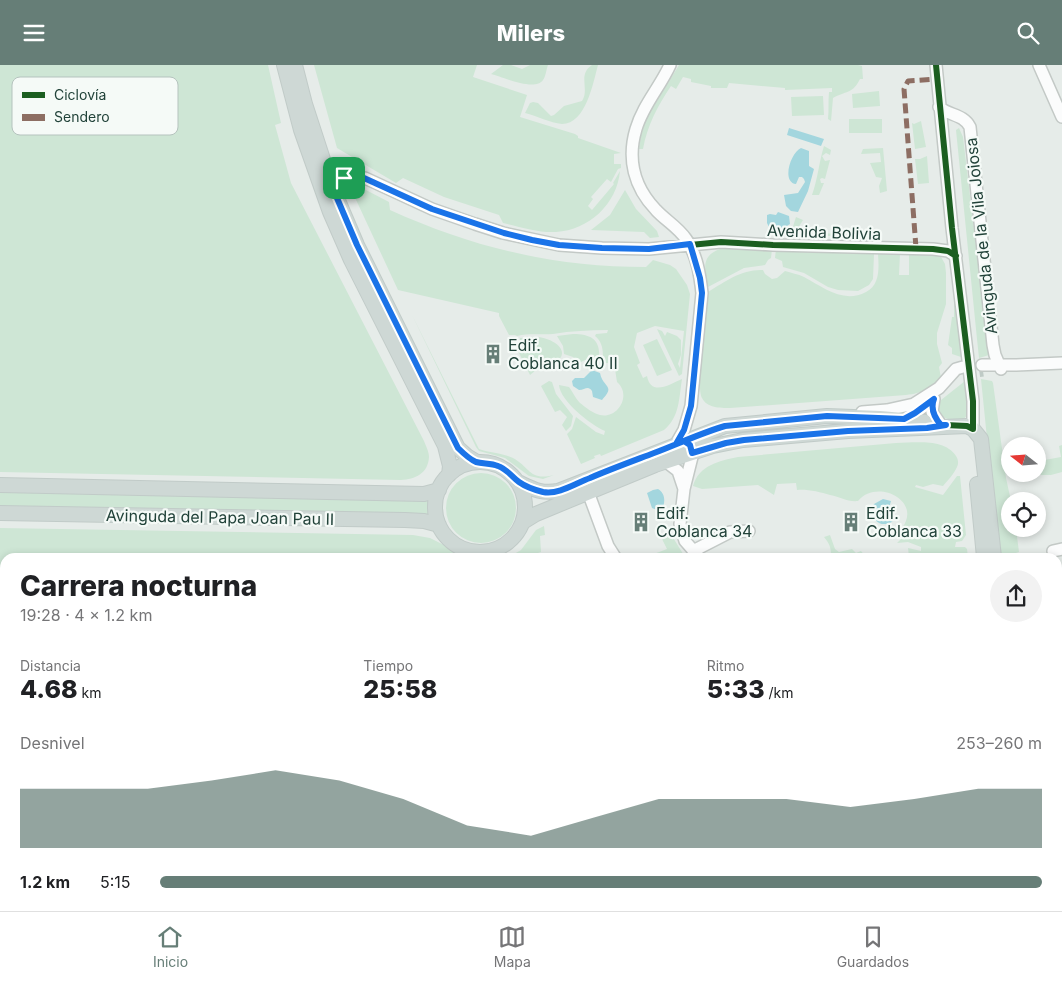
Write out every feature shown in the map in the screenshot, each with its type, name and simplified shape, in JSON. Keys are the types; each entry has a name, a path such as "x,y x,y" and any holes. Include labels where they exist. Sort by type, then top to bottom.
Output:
{"main road":[{"path":"284,65 301,130 330,212 360,280 445,446 450,466 449,475"},
{"path":"295,65 308,114 331,184 357,245 458,448 467,457 477,462"},
{"path":"518,482 531,489 546,493 558,491 725,426 827,416 904,419 943,425 967,426 973,429"},
{"path":"523,522 536,514 665,461 726,443 848,431 927,428 943,425"},
{"name":"Avinguda de la Vila Joiosa","path":"973,429 984,553"},
{"name":"Avinguda de la Vila Joiosa","path":"973,429 981,439 982,445 994,553"},
{"path":"483,553 469,551 457,546 446,537 439,525 435,503 439,490 449,475 462,466 477,462 500,466 510,473 518,482 524,495 526,509 523,522 516,535 497,553"},
{"name":"Avinguda del Papa Joan Pau II","path":"0,485 424,494 439,490"},
{"name":"Avinguda del Papa Joan Pau II","path":"0,513 405,520 424,521 439,525"}],"street":[{"path":"670,65 650,97 636,127 632,156 634,174 642,193 690,244 699,272 702,293 691,406 680,443 690,445 692,453 690,471 684,489 680,524 685,541 695,553"},
{"name":"Avinguda de la Vila Joiosa","path":"936,65 944,111 956,256 973,401 973,429"},
{"path":"1039,65 1062,117"},
{"name":"Avinguda de la Vila Joiosa","path":"944,111 964,119 970,127 993,345 1000,367"},
{"name":"Avenida Bolivia","path":"331,184 344,178 364,178 432,209 504,233 559,245 649,249 721,242 933,249 948,251 956,256"},
{"path":"983,368 1062,363"},
{"path":"827,416 887,410 914,404 939,388 956,369 963,371 934,399 904,419 890,425 859,427 848,431"},
{"path":"934,399 932,412 943,425"},
{"path":"665,461 678,471 684,489"},
{"path":"588,492 608,546 612,553"},
{"path":"698,553 730,532 749,531"}],"green space":[{"path":"0,65 268,65 281,123 275,125 291,183 424,441 429,457 426,468 416,477 401,480 0,472"},
{"path":"314,65 477,65 473,77 527,95 520,117 575,134 578,138 621,153 614,154 614,164 621,164 621,168 618,169 611,182 607,179 591,197 593,199 588,206 592,210 614,184 620,171 618,183 607,204 590,221 568,230 543,232 503,223 499,215 444,197 403,178 396,183 337,148"},
{"path":"503,65 511,65 522,69 530,65 548,65 543,80 533,85 518,83 491,74"},
{"path":"592,65 598,65 591,92 583,110 577,117 570,122 562,124 525,113 530,103 533,102 538,103 551,116 564,106 582,101 585,92 585,73"},
{"path":"679,65 858,65 862,66 863,79 860,79 852,90 833,98 831,121 828,119 829,92 832,92 832,88 785,90 785,88 729,83 727,88 711,88 711,86 691,82 691,79 683,77 676,89 671,86 666,93 650,124 643,149 639,149 646,119"},
{"path":"879,91 880,106 853,108 852,94"},
{"path":"823,96 824,115 792,116 791,97"},
{"path":"849,119 882,119 882,133 849,133"},
{"path":"921,121 926,147 915,149 912,123"},
{"path":"959,128 963,137 989,355 979,358 956,130"},
{"path":"824,146 831,150 830,155 826,153 822,156 825,161 830,160 825,179 820,179 821,183 824,183 819,195 812,195 816,182"},
{"path":"883,148 887,191 880,193 879,186 882,178 876,177 870,163 881,162 880,153 861,154 863,149"},
{"path":"927,156 929,183 918,184 915,159"},
{"path":"351,189 364,189 389,202 390,210 421,223 452,235 515,253 547,259 612,266 646,267 653,260 670,265 676,269 687,285 690,294 682,374 679,376 657,329 662,331 665,336 667,332 681,340 681,355 678,364 680,368 684,331 655,326 637,333 634,347 640,363 637,365 643,378 647,376 652,386 667,386 682,379 678,406 669,425 664,430 601,456 600,454 594,456 595,458 581,464 567,434 572,429 576,417 596,432 604,435 605,431 592,424 570,405 559,385 569,387 580,403 600,415 607,415 617,410 621,405 623,393 617,382 615,369 608,363 602,363 602,348 600,341 595,336 596,334 607,333 608,330 509,335 499,313 398,290"},
{"path":"625,190 636,209 657,231 659,237 650,238 644,232 591,230 610,215"},
{"path":"796,217 803,220 795,233 867,234 871,237 791,235"},
{"path":"720,249 772,249 771,258 765,265 744,268 708,287 705,264 709,255"},
{"path":"776,249 874,254 873,279 869,285 858,291 838,290 828,287 804,273 783,267 782,261 775,258"},
{"path":"878,254 900,254 899,275 909,275 909,254 940,255 945,264 946,304 937,333 937,344 942,363 939,367 941,378 925,390 906,395 730,408 714,407 704,401 700,391 700,379 708,292 748,271 763,270 772,279 777,278 785,271 802,276 834,293 849,296 858,295 871,289 876,281 878,276"},
{"path":"954,288 964,358 952,354 952,348 948,345 952,317 954,317"},
{"path":"412,315 479,449 513,458 535,475 554,475 543,479 529,476 505,458 479,451"},
{"path":"585,335 594,339 598,347 599,360 585,360 579,363 573,357 564,354 563,346 557,336"},
{"path":"536,337 548,339 558,345 562,353 555,363 544,365 530,375 517,349 520,347 520,338"},
{"path":"657,339 672,370 657,376 643,345"},
{"path":"981,379 992,381 993,383 1001,441 1001,483 1007,483 1009,492 1001,492 1001,537 1017,537 1019,552 999,553"},
{"path":"549,381 552,382 556,394 573,416 571,426 566,431 562,425 567,417 560,410 555,412 541,386"},
{"path":"965,381 969,396 966,416 963,420 952,420 942,416 936,411 936,404"},
{"path":"920,442 944,446 951,450 958,461 953,475 943,486 933,484 923,487 916,485 915,487 943,495 957,476 960,476 966,535 962,541 956,542 955,547 965,547 968,553 909,553 908,548 921,551 921,547 908,542 897,543 906,534 906,531 902,528 907,518 907,509 895,495 885,492 866,494 858,501 854,501 818,492 797,490 796,483 777,484 774,495 758,485 702,489 693,486 700,473 711,465 738,457 896,443"},
{"path":"1062,445 1062,472 1046,475 1046,460 1061,457 1059,446"},
{"path":"481,473 494,476 506,483 513,495 516,508 513,521 506,533 494,540 481,543 468,540 456,533 449,521 446,508 449,495 456,483 468,476"},
{"path":"0,492 432,500 431,518 0,508"},
{"path":"544,526 545,535 540,536 541,552 516,553 521,550 536,530"},
{"path":"0,528 413,535 430,538 450,546 461,553 0,553"},
{"path":"669,535 672,536 683,553 656,553 667,549 662,539"},
{"path":"830,535 835,549 839,552 852,549 856,553 831,553 824,537"}],"water":[{"path":"789,128 824,139 821,146 787,135"},
{"path":"801,148 809,151 809,166 814,169 808,191 798,212 791,211 786,206 784,195 798,193 805,182 802,177 799,177 796,184 791,182 788,173 794,155"},
{"path":"778,212 789,216 790,224 782,229 770,229 767,223 767,215 776,215"},
{"path":"592,370 600,373 608,389 602,400 593,397 592,391 589,388 579,390 573,386 572,381 575,378 584,378"},
{"path":"658,489 664,497 660,513 652,508 647,493"},
{"path":"883,499 891,501 888,512 893,521 884,524 876,521 872,514 874,504"}],"tunnel":[{"path":"963,374 983,371"}],"marked path":[{"path":"916,248 904,89 908,81 937,79"}],"cycle path":[{"path":"936,65 952,228 973,401 973,429 967,426 945,425"},
{"path":"331,184 344,178 365,178 432,209 475,224 503,233 559,245 649,249 721,242 933,249 948,251 956,256"},
{"path":"518,482 533,489 558,491 725,426 827,416"}],"place":[{"name":"Edif. Coblanca 40 II","path":"493,354"},
{"name":"Edif. Coblanca 34","path":"641,522"},
{"name":"Edif. Coblanca 33","path":"851,522"}],"route":[{"path":"344,178 331,184 357,245 458,448 467,457 477,462 500,466 518,482 531,489 546,493 558,491 584,480 654,453 684,441 712,430 725,426 827,416 904,419 934,399 932,412 941,425 946,425 927,428 848,431 744,440 692,453 688,443 684,441 676,444 684,430 691,406 702,293 700,278 690,244 649,249 602,248 559,245 532,240 504,233 432,209 364,178 344,178"}]}
